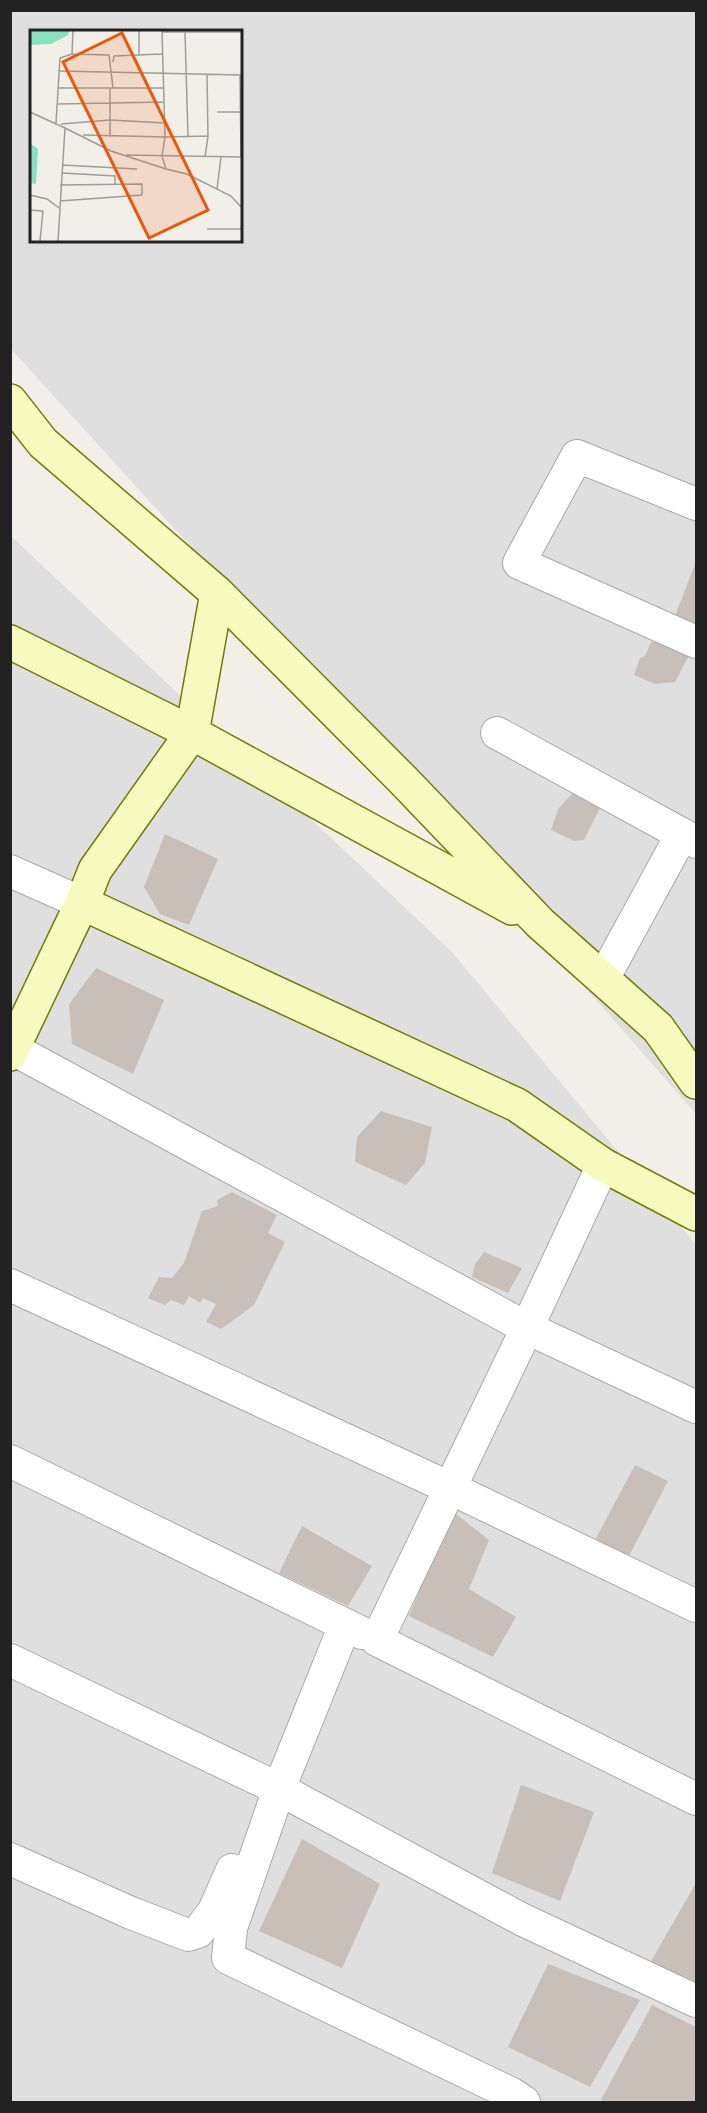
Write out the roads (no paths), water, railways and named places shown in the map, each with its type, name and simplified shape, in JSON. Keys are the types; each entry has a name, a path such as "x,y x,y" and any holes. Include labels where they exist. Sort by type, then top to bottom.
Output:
{"main road":[{"path":"10,401 42,443 217,593 405,781 540,923 658,1028 696,1082"},
{"path":"12,1051 82,903 95,870 192,733 217,593"},
{"path":"10,642 192,733 540,923"},
{"path":"82,903 517,1105 603,1165 696,1214"}],"street":[{"path":"696,504 577,456 519,563 696,642"},
{"path":"497,733 689,838 603,979"},
{"path":"10,871 82,903"},
{"path":"12,1051 527,1328 696,1407"},
{"path":"377,1640 603,1165"},
{"path":"10,1285 450,1488 696,1606"},
{"path":"10,1461 696,1798"},
{"path":"345,1624 279,1789 231,1928 228,1958 512,2094 524,2103"},
{"path":"10,1660 279,1789 521,1919 696,2001"},
{"path":"10,1859 131,1913 188,1935 198,1932 214,1911 244,1842 279,1789"}]}
